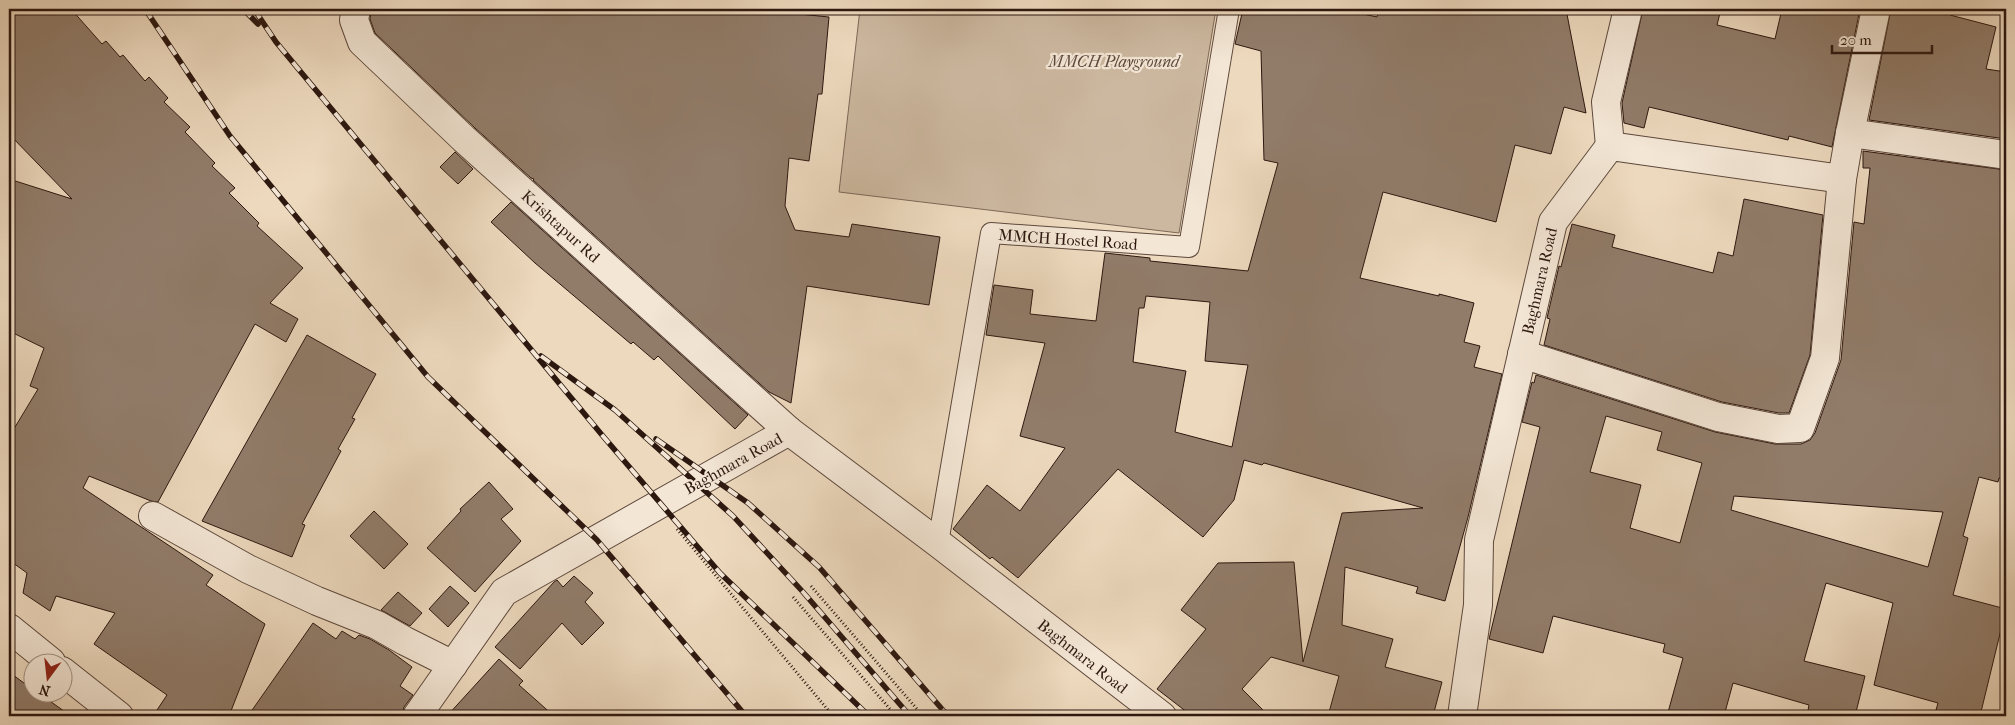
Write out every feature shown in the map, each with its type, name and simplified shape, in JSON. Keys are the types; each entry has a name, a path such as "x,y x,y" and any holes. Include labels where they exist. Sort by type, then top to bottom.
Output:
{"street":[{"name":"Krishtapur Rd","path":"356,9 354,20 362,42 464,139 788,432"},
{"path":"1628,9 1606,102 1610,146 1842,179"},
{"path":"1522,354 1718,417 1778,429 1800,428 1825,358 1842,179 1876,9"},
{"path":"1850,132 2006,155"},
{"name":"Baghmara Road","path":"1462,716 1478,605 1479,540 1553,222 1610,146"},
{"name":"Baghmara Road","path":"417,716 504,592 788,432 938,543 1162,716"},
{"path":"153,516 248,569 377,625 453,665"},
{"path":"9,628 39,652"},
{"path":"72,680 118,716"}],"lane":[{"name":"MMCH Hostel Road","path":"938,543 991,233 1189,247 1229,9"}],"path":[{"path":"657,506 833,716"},
{"path":"811,586 923,716"},
{"path":"793,597 896,716"}],"green space":[{"name":"MMCH Playground","path":"860,9 1216,9 1179,233 839,192"}],"building":[{"path":"9,9 71,9 102,44 106,41 120,57 123,55 145,81 149,77 168,98 164,102 190,127 185,132 215,163 212,166 235,188 229,193 259,223 257,226 303,268 270,303 298,319 286,342 255,324 158,502 151,501 89,476 83,488 213,575 206,585 265,624 229,716 153,716 167,695 94,644 115,613 56,596 50,611 23,593 27,573 9,560 9,437 38,389 30,386 44,348 9,331 9,179 72,199 9,134"},
{"path":"371,9 732,9 758,13 759,10 829,17 822,94 818,94 809,161 789,158 785,206 795,230 849,237 852,224 940,237 929,305 807,286 791,403 769,392 475,128 375,33 370,19"},
{"path":"1243,9 1340,9 1377,17 1379,9 1566,9 1586,113 1564,107 1551,154 1515,145 1496,222 1383,192 1360,278 1474,303 1464,342 1480,346 1474,367 1502,374 1468,517 1445,601 1416,593 1418,587 1345,567 1342,625 1393,639 1385,667 1442,682 1433,716 1328,716 1339,676 1271,657 1242,689 1269,716 1192,716 1157,689 1206,629 1181,610 1218,563 1294,562 1303,662 1342,513 1423,508 1264,463 1262,465 1244,460 1234,500 1203,537 1118,469 1018,578 992,557 990,559 953,529 987,485 1020,511 1065,448 1020,436 1045,343 986,335 994,285 1033,290 1030,314 1096,321 1105,253 1150,258 1150,261 1248,271 1278,163 1264,160 1261,51 1235,44","holes":["1146,296 1210,302 1205,361 1248,365 1232,447 1175,432 1186,371 1133,362 1139,308 1144,308"]},
{"path":"1643,9 1721,9 1717,25 1775,39 1782,9 1860,9 1832,147 1789,136 1788,140 1649,107 1644,128 1624,123 1622,103"},
{"path":"1891,9 1951,9 1950,15 1996,27 1986,69 2006,72 2006,139 1869,120"},
{"path":"1863,151 2006,170 2006,480 1999,478 1998,482 1979,477 1963,536 1968,538 1953,595 2006,609 1980,716 1959,716 1936,710 1938,703 1874,685 1893,603 1826,583 1804,661 1865,676 1855,716 1807,716 1809,705 1733,683 1724,716 1667,716 1683,658 1663,652 1665,644 1553,616 1543,653 1489,639 1540,427 1522,422 1532,382 1534,383 1536,375 1715,432 1775,444 1801,444 1810,440 1815,433 1841,360 1854,222 1864,224 1870,168 1863,168","holes":["1606,416 1662,432 1657,450 1702,463 1680,543 1630,528 1641,485 1590,472","1734,496 1943,512 1928,567 1731,510"]},
{"path":"455,152 473,169 458,184 440,167"},
{"path":"1744,199 1823,215 1810,355 1789,413 1779,413 1722,402 1544,345 1550,319 1547,318 1559,266 1561,267 1572,224 1615,235 1612,247 1713,273 1718,252 1733,256"},
{"path":"511,202 748,415 735,429 658,356 654,360 633,342 631,344 535,263 491,222"},
{"path":"307,335 376,374 352,418 355,419 338,449 341,451 302,524 305,525 292,557 202,521"},
{"path":"489,482 513,509 501,519 521,541 475,592 427,548 461,511 460,509"},
{"path":"374,511 408,544 384,569 350,536"},
{"path":"574,576 593,593 585,602 604,623 582,645 562,623 520,669 495,647 554,582 557,580 563,587"},
{"path":"450,586 469,603 448,627 429,609"},
{"path":"398,592 422,613 410,626 381,610"},
{"path":"313,623 336,639 342,631 355,639 359,635 370,639 412,667 400,686 413,695 404,707 402,716 248,716"},
{"path":"499,659 523,681 519,685 554,716 447,716"},
{"path":"9,672 22,682 22,702 51,702 71,716 9,716"}],"railway":[{"path":"145,9 230,136 428,377 597,540 746,716"},
{"path":"243,9 258,24"},
{"path":"254,9 276,42 602,435 720,573 869,716"},
{"path":"541,356 615,410 733,516 803,592 910,716"},
{"path":"656,439 748,503 819,567 948,716"}]}
